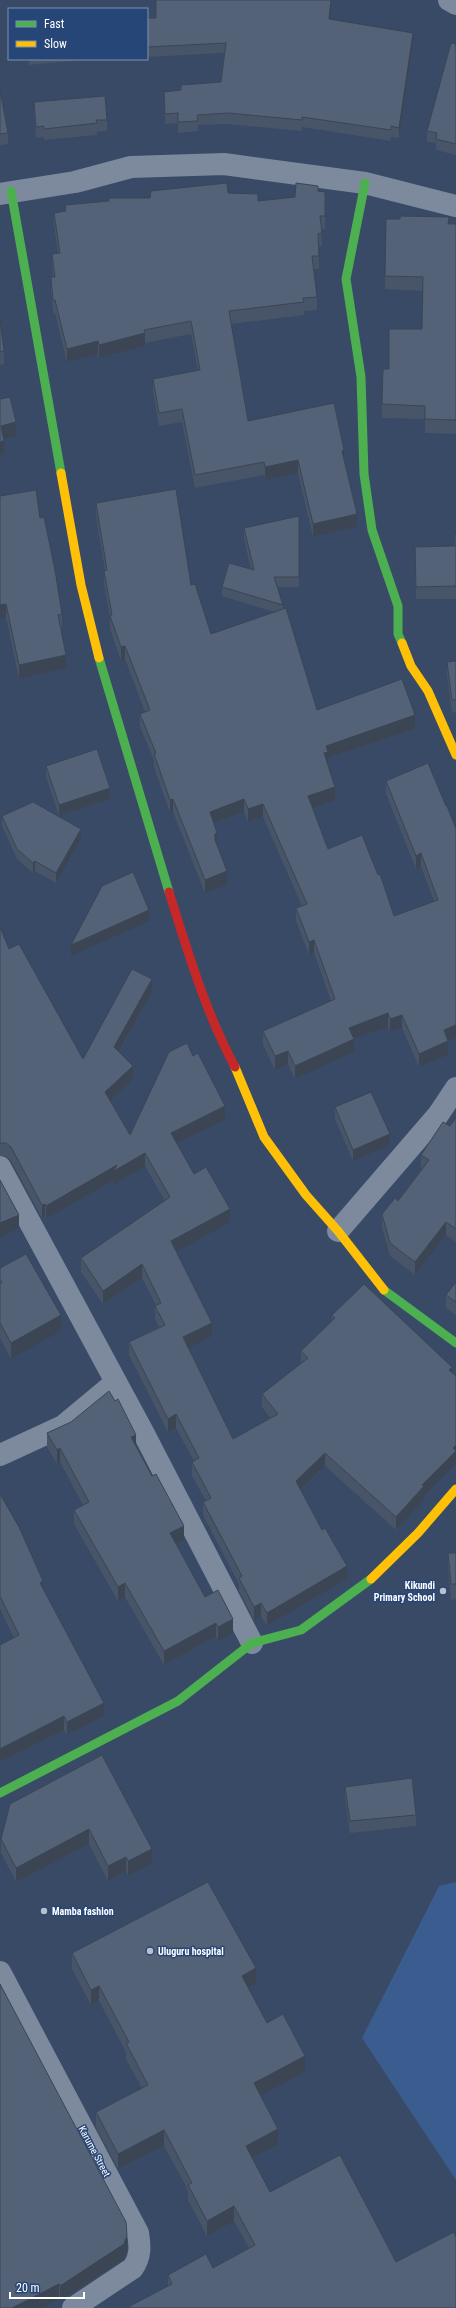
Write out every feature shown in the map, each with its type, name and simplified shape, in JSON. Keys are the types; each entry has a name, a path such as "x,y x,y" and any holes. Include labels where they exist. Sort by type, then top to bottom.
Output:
{"street":[{"path":"449,0 456,4"},
{"path":"456,206 366,183 224,164 131,167 75,182 6,192 81,585 104,675 192,969 220,1038 242,1078 264,1137 306,1196 338,1231 385,1291 456,1343"},
{"path":"366,183 346,279 361,377 364,474 372,530 386,575 398,606 398,634 411,666 428,691 456,755"},
{"path":"338,1231 438,1115 456,1088"},
{"path":"0,1166 116,1382 252,1643"},
{"path":"0,1455 63,1426 116,1382"},
{"path":"0,1793 178,1701 252,1643 301,1630 376,1574 418,1533 456,1489"},
{"name":"Karume Street","path":"0,1972 138,2233 140,2245 139,2260 133,2268 73,2308"}],"shaded area":[{"path":"456,1882 456,2180 362,2038 439,1886"}],"building":[{"path":"156,0 331,0 329,19 413,33 399,128 391,126 391,130 302,117 302,120 228,113 197,115 198,121 178,122 178,113 165,114 164,92 181,90 181,85 221,82 226,43 148,47 148,18 156,18"},
{"path":"451,43 456,44 456,144 436,139 437,133 427,131"},
{"path":"0,90 8,133 0,134"},
{"path":"105,96 107,120 96,120 97,123 44,129 44,126 36,127 34,102"},
{"path":"227,183 228,193 258,194 258,201 295,197 296,183 318,186 318,191 325,192 325,216 320,216 322,233 318,234 319,256 312,256 317,297 303,298 304,302 229,311 248,421 334,403 344,450 342,451 357,514 313,524 298,460 265,467 264,462 195,475 182,409 159,413 153,379 200,370 191,321 144,330 145,333 99,345 98,341 67,349 55,300 53,300 51,277 55,277 52,254 60,253 54,213 66,211 65,205 109,201 109,198 150,198 151,191"},
{"path":"400,216 449,217 448,224 456,224 456,420 425,419 425,406 382,404 383,369 389,369 389,329 422,329 423,277 385,276 386,219 400,219"},
{"path":"0,318 4,351 0,352"},
{"path":"10,397 16,422 1,426 4,441 0,442 0,399"},
{"path":"176,489 191,585 195,584 211,634 286,608 317,710 402,679 415,715 326,746 328,752 324,753 335,787 308,796 328,849 362,835 378,875 380,874 394,916 438,900 421,853 416,856 386,781 428,763 456,829 456,1025 444,1030 448,1041 419,1054 402,1015 390,1019 388,1013 349,1028 354,1039 295,1066 288,1051 275,1056 263,1031 335,999 314,940 309,942 296,908 307,904 263,804 248,809 244,799 210,812 217,833 215,834 215,840 227,871 205,880 173,799 170,800 154,754 156,753 140,714 150,710 125,646 121,647 110,616 112,615 104,571 107,570 96,503"},
{"path":"36,490 40,518 44,517 55,570 62,614 58,615 66,655 19,665 6,604 0,605 0,496"},
{"path":"299,516 299,577 274,577 283,605 222,587 229,563 254,570 244,528"},
{"path":"454,534 456,534 456,586 416,587 415,547 455,546"},
{"path":"456,661 456,700 452,700 447,662"},
{"path":"97,749 110,788 59,805 46,766"},
{"path":"33,802 81,829 56,873 35,861 33,863 17,849 2,816"},
{"path":"133,872 149,910 71,945 102,886"},
{"path":"0,927 9,949 19,944 83,1059 132,969 152,979 114,1047 133,1066 105,1092 130,1135 169,1052 187,1043 193,1056 198,1053 225,1106 171,1133 194,1174 206,1167 230,1209 171,1241 212,1323 183,1337 233,1439 278,1414 262,1394 308,1358 301,1351 335,1318 332,1315 364,1284 452,1367 449,1370 456,1376 456,1445 453,1448 456,1451 422,1485 424,1486 396,1517 325,1453 296,1481 322,1530 325,1528 347,1566 267,1613 261,1603 254,1607 239,1578 242,1576 203,1502 211,1498 192,1462 199,1458 176,1414 168,1419 129,1342 165,1325 155,1306 161,1303 142,1264 103,1291 81,1258 170,1197 145,1153 114,1171 117,1165 46,1206 45,1204 42,1205 11,1147 6,1143 0,1143"},
{"path":"371,1092 390,1134 353,1150 335,1107"},
{"path":"456,1118 456,1229 446,1222 415,1262 390,1243 382,1214 395,1198 398,1201 429,1160 421,1155 443,1122 450,1126"},
{"path":"0,1180 19,1215 0,1223"},
{"path":"26,1254 61,1315 11,1343 0,1323 0,1284 2,1282 0,1279 0,1268"},
{"path":"456,1282 456,1302 446,1295"},
{"path":"109,1391 115,1401 118,1399 136,1435 131,1437 152,1476 156,1474 184,1526 170,1533 205,1597 218,1590 233,1619 218,1627 216,1623 164,1651 125,1583 118,1587 74,1510 89,1502 60,1448 57,1450 47,1433 71,1422"},
{"path":"0,1494 19,1527 43,1581 40,1583 104,1703 67,1722 64,1716 0,1749 0,1645 19,1635 0,1596"},
{"path":"448,1553 456,1553 456,1584 451,1584"},
{"path":"102,1755 152,1849 128,1861 126,1857 108,1866 89,1829 16,1868 1,1839 10,1804"},
{"path":"412,1778 416,1815 350,1821 345,1787"},
{"path":"208,1882 256,1968 242,1976 267,2023 283,2014 305,2056 254,2083 278,2129 246,2146 270,2192 340,2155 396,2262 454,2232 456,2237 456,2308 131,2308 130,2306 172,2284 168,2275 206,2254 213,2268 255,2245 234,2206 207,2221 188,2185 192,2183 164,2130 118,2154 96,2112 148,2085 126,2043 129,2042 99,1986 91,1990 72,1953"},
{"path":"0,1984 126,2222 127,2235 124,2244 60,2286 59,2284 12,2308 0,2308"}],"traffic: fast":[{"path":"365,183 346,279 361,377 364,474 372,530 398,606 398,634 402,643"},
{"path":"11,191 61,473"},
{"path":"99,658 169,892"},
{"path":"384,1290 456,1343"},
{"path":"0,1793 178,1701 252,1643 301,1630 371,1579"}],"traffic: slow":[{"path":"61,473 81,585 99,658"},
{"path":"402,643 411,666 428,691 456,755"},
{"path":"235,1067 264,1137 306,1195 338,1231 384,1290"},
{"path":"371,1579 418,1533 456,1489"}],"traffic: jam":[{"path":"169,892 190,959 206,1003 224,1046 235,1067"}],"place":[{"name":"Kikundi Primary School","path":"443,1591"},
{"name":"Mamba fashion","path":"44,1911"},
{"name":"Uluguru hospital","path":"150,1951"}]}
